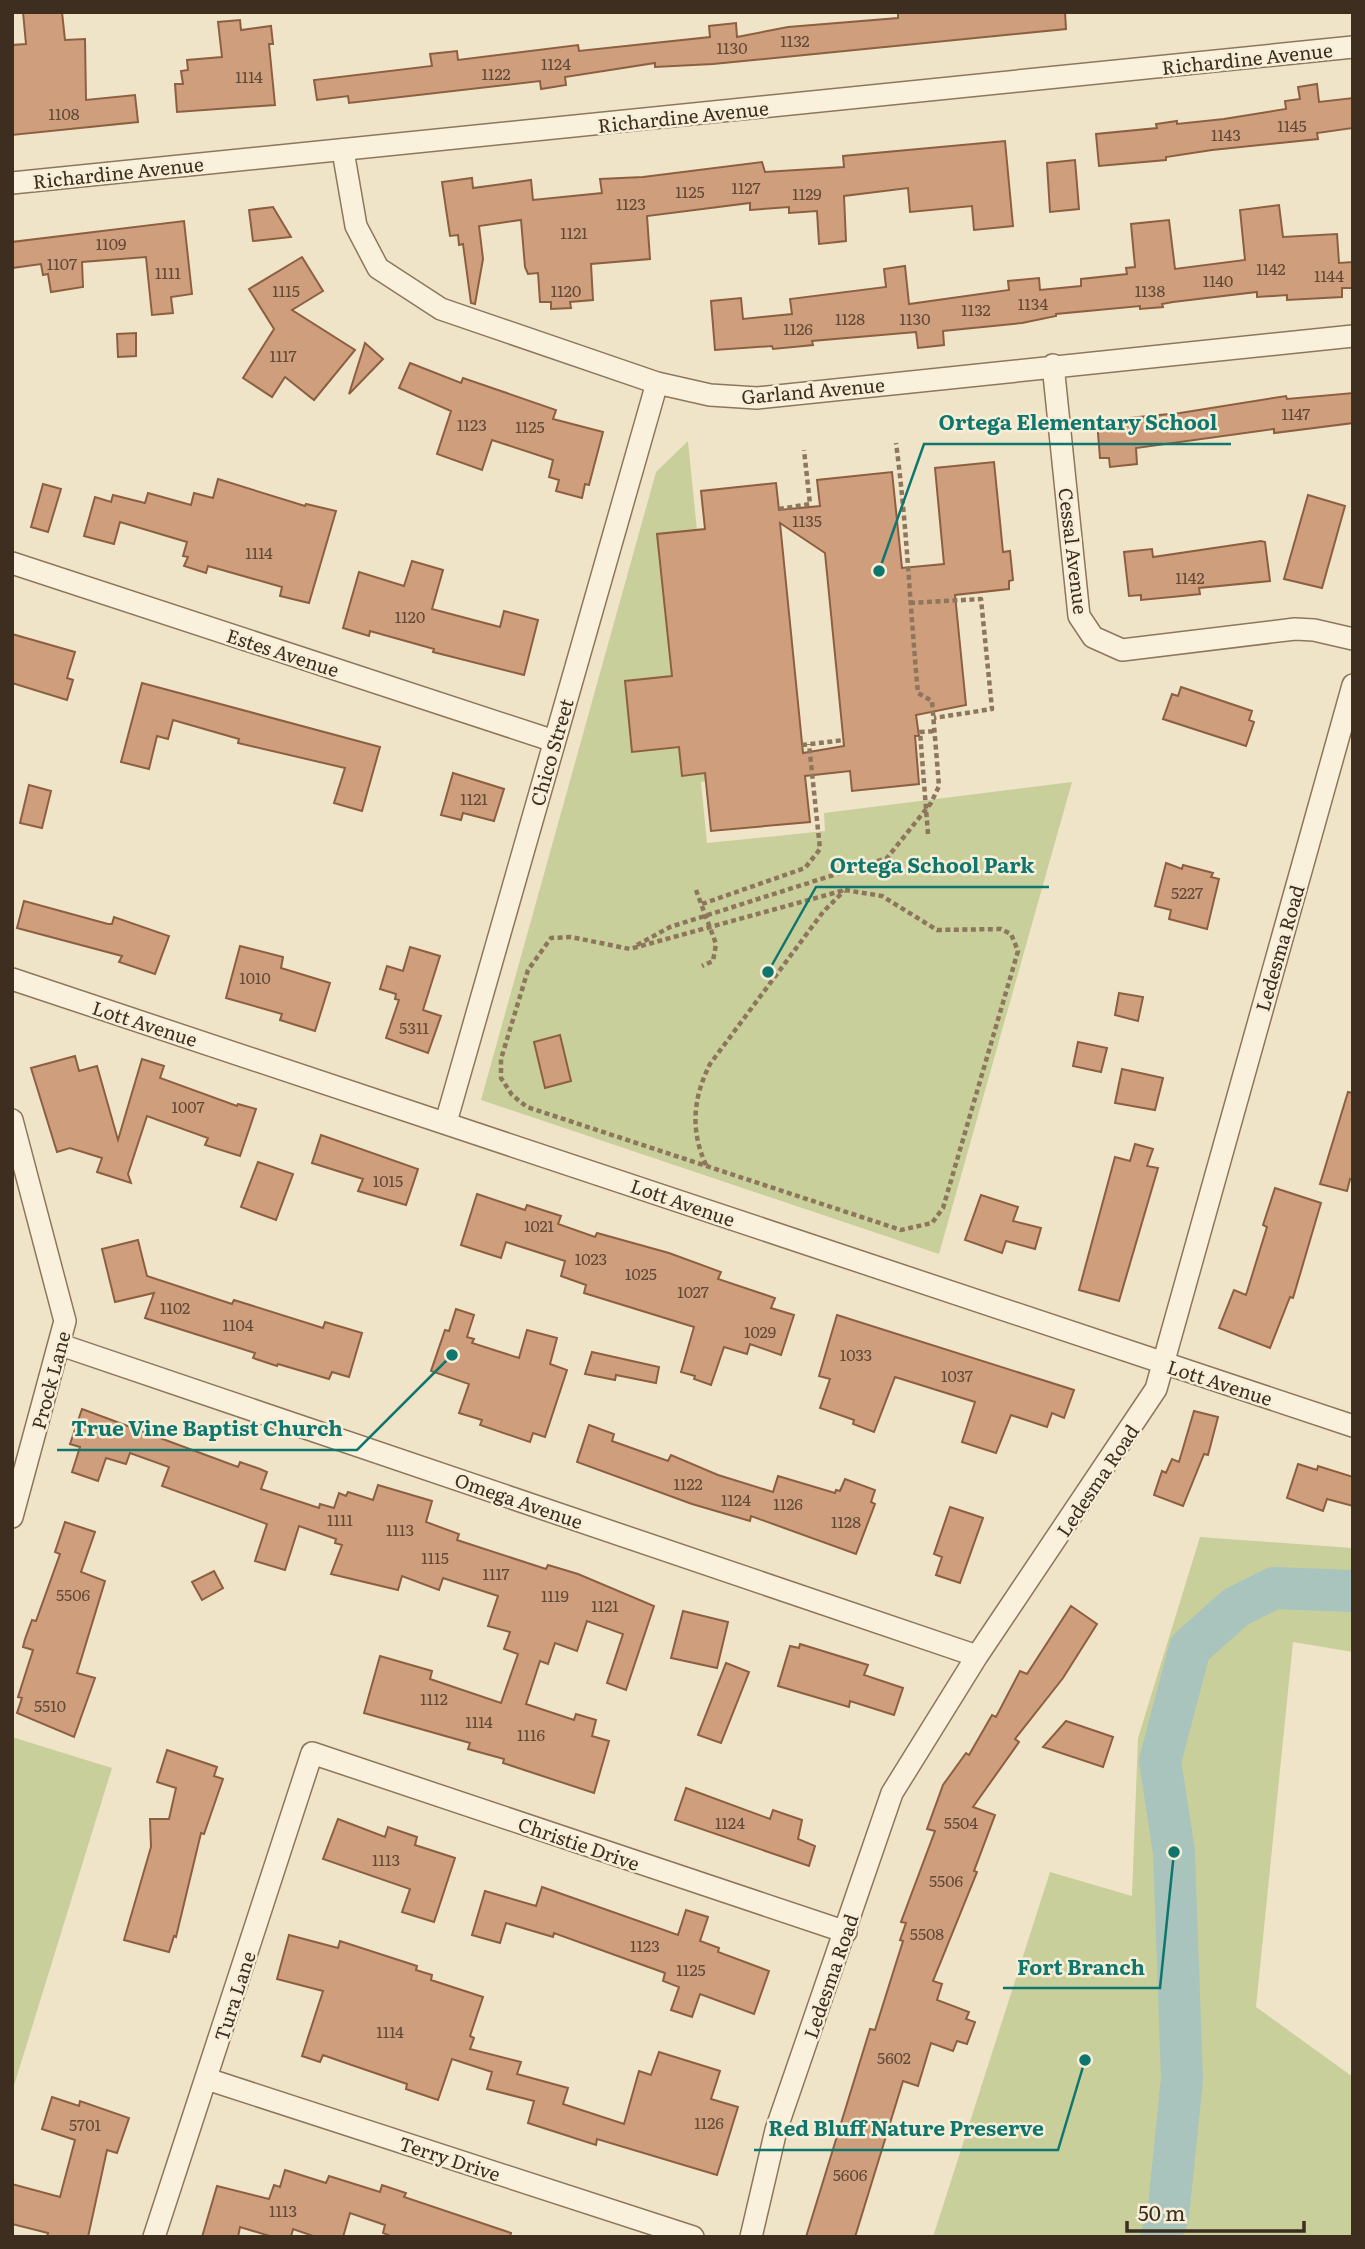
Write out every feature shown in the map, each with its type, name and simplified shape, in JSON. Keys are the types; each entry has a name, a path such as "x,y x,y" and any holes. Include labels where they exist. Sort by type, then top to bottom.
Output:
{"street":[{"name":"Richardine Avenue","path":"12,183 1353,47"},
{"name":"Garland Avenue","path":"343,151 356,226 378,268 441,309 657,383 710,395 757,398 1053,365 1353,337"},
{"name":"Cessal Avenue","path":"1053,365 1079,616 1093,637 1122,650 1295,629 1353,639"},
{"name":"Chico Street","path":"446,1122 657,383"},
{"name":"Estes Avenue","path":"12,563 554,741"},
{"name":"Ledesma Road","path":"751,2237 776,2130 892,1793 977,1656 1147,1405 1164,1363 1353,685"},
{"name":"Lott Avenue","path":"12,979 1353,1426"},
{"name":"Prock Lane","path":"12,1120 65,1321 61,1345 12,1517"},
{"name":"Omega Avenue","path":"61,1345 977,1656"},
{"name":"Christie Drive","path":"312,1754 845,1932"},
{"name":"Tura Lane","path":"154,2237 312,1754"},
{"name":"Terry Drive","path":"207,2079 694,2237"}],"path":[{"path":"630,949 670,927 887,858 926,810 939,786 932,701 918,693 905,555 907,526 896,443"},
{"path":"779,509 810,504 804,450"},
{"path":"909,603 981,599 992,709 934,718"},
{"path":"928,834 920,732 936,731"},
{"path":"802,745 844,740"},
{"path":"702,904 805,868 814,859 820,849 809,744"},
{"path":"696,890 710,927 716,953 713,961 702,965"},
{"path":"706,1165 696,1144 695,1114 699,1088 710,1064 823,912 845,890"},
{"path":"845,890 883,896 937,929 1001,929 1011,934 1018,951 943,1208 932,1223 901,1230 527,1107 512,1095 501,1078 501,1059 527,970 551,938 571,937 630,949 710,927 845,890"}],"green space":[{"path":"688,441 722,780 701,782 707,843 825,831 824,813 1072,782 939,1254 481,1100 656,472"},
{"path":"1200,1537 1353,1548 1353,1652 1293,1642 1256,2007 1353,2077 1353,2237 933,2237 1050,1872 1132,1896 1138,1738"},
{"path":"12,1737 112,1768 12,2092"}],"building":[{"path":"23,12 62,12 65,40 85,39 86,100 135,95 138,122 12,135 12,45 26,44"},
{"path":"898,12 1065,12 1066,29 713,64 655,67 655,63 565,77 566,85 541,89 540,81 349,103 348,96 317,100 314,80 432,66 430,54 457,51 458,60 578,45 579,51 710,37 709,26 736,23 737,37 788,27 898,18"},
{"path":"240,20 241,30 271,26 273,44 269,44 275,105 177,112 175,84 183,84 181,71 188,70 187,60 222,57 218,22"},
{"path":"1317,84 1319,102 1353,98 1353,128 1317,133 1318,139 1212,150 1166,157 1166,160 1099,166 1096,134 1157,128 1156,124 1177,121 1177,124 1224,119 1286,109 1285,101 1300,99 1298,87"},
{"path":"1005,141 1013,226 974,230 972,206 910,212 908,188 844,196 846,241 819,244 817,211 789,213 789,207 750,210 750,203 647,216 650,259 591,264 593,300 570,302 571,308 551,309 551,302 540,302 538,273 528,274 525,267 521,220 479,226 483,259 475,304 471,303 463,244 459,245 458,235 450,236 442,182 472,178 473,188 531,180 533,200 602,193 600,179 643,177 762,162 765,172 844,167 843,156"},
{"path":"1075,160 1079,209 1050,212 1047,163"},
{"path":"1279,205 1283,237 1337,234 1339,263 1353,262 1353,288 1342,288 1342,297 1287,300 1287,295 1257,297 1257,292 1173,302 1162,304 1163,307 1140,309 1140,306 1056,314 1022,323 943,331 944,345 918,348 916,332 812,341 813,345 773,349 772,346 715,350 711,301 741,298 743,319 792,314 790,299 886,287 884,269 905,266 909,304 1009,290 1008,281 1039,278 1040,290 1081,286 1081,279 1127,274 1126,268 1135,267 1131,224 1169,220 1175,269 1245,260 1240,210"},
{"path":"273,207 291,237 253,241 249,210"},
{"path":"184,221 192,294 171,297 173,313 152,315 146,257 82,262 83,287 51,292 48,274 43,275 41,264 12,268 12,242"},
{"path":"302,257 323,291 292,310 355,350 314,400 285,377 272,397 243,378 274,329 249,289"},
{"path":"136,333 136,356 118,357 117,334"},
{"path":"365,343 383,359 349,394"},
{"path":"410,363 461,383 463,378 556,410 553,419 603,432 589,485 585,484 582,498 556,491 559,480 549,477 553,460 492,440 482,470 437,454 451,411 399,388"},
{"path":"1353,393 1353,423 1274,433 1274,429 1136,448 1137,464 1110,467 1109,458 1100,458 1097,421 1180,413 1286,396 1287,399"},
{"path":"994,462 1003,552 1010,551 1013,580 1009,581 1009,589 955,595 966,705 916,715 919,784 852,791 850,771 805,776 810,822 711,831 705,773 682,776 679,747 632,752 625,681 672,676 657,534 705,529 701,491 776,483 779,510 820,506 817,480 892,472 902,568 944,564 935,468","holes":["780,523 825,553 844,746 803,753"]},
{"path":"218,479 305,506 306,504 336,511 309,603 280,596 282,587 208,566 206,573 184,566 188,557 183,556 187,542 120,522 114,544 84,536 95,497 111,502 113,495 145,503 148,493 191,505 194,493 213,498"},
{"path":"43,484 61,489 48,532 31,527"},
{"path":"1308,495 1345,506 1322,588 1284,579"},
{"path":"1265,542 1270,581 1199,588 1200,594 1182,596 1141,600 1141,595 1129,596 1124,552 1152,549 1153,557"},
{"path":"412,561 443,570 432,609 500,627 504,611 538,620 524,675 433,652 434,649 370,631 369,636 343,628 359,572 404,586"},
{"path":"12,634 75,652 67,678 73,680 67,700 12,683"},
{"path":"142,683 380,747 362,811 334,803 345,768 238,743 239,739 173,720 168,739 157,736 149,769 121,762"},
{"path":"1181,687 1252,711 1249,720 1254,722 1246,746 1163,719 1172,694 1178,696"},
{"path":"453,773 504,789 494,821 463,813 461,820 441,815"},
{"path":"29,785 51,791 42,828 20,823"},
{"path":"1166,863 1182,869 1183,865 1213,873 1211,877 1219,879 1207,929 1169,919 1171,910 1155,906"},
{"path":"24,901 108,924 112,924 114,917 169,936 155,974 119,962 122,956 17,928"},
{"path":"240,946 283,957 281,968 330,983 315,1031 280,1020 282,1014 226,998"},
{"path":"410,947 440,956 423,1010 441,1016 428,1053 386,1038 399,1000 395,999 396,994 380,989 387,966 403,971"},
{"path":"1119,993 1143,997 1138,1021 1115,1015"},
{"path":"560,1035 571,1081 545,1088 534,1042"},
{"path":"1078,1042 1107,1048 1101,1072 1073,1066"},
{"path":"75,1056 79,1071 97,1066 118,1140 142,1059 164,1066 160,1078 237,1106 238,1104 256,1109 240,1156 205,1145 208,1138 147,1116 128,1174 131,1183 97,1172 102,1158 70,1148 57,1152 31,1068"},
{"path":"1122,1069 1163,1078 1155,1110 1115,1103"},
{"path":"1348,1092 1353,1093 1353,1180 1350,1179 1347,1191 1320,1184"},
{"path":"321,1135 418,1169 406,1205 358,1191 363,1179 312,1163"},
{"path":"1135,1144 1153,1149 1147,1166 1158,1168 1119,1301 1079,1290 1115,1157 1130,1161"},
{"path":"258,1162 293,1174 276,1220 241,1207"},
{"path":"1275,1188 1321,1203 1293,1298 1290,1297 1270,1348 1219,1328 1234,1290 1246,1295 1267,1227 1263,1225"},
{"path":"477,1194 525,1210 527,1205 561,1216 558,1224 595,1237 597,1233 669,1253 721,1272 718,1279 775,1298 771,1308 794,1315 781,1355 750,1344 747,1354 724,1347 711,1385 694,1379 695,1376 681,1372 694,1327 584,1293 586,1285 561,1276 565,1261 506,1242 501,1258 461,1245"},
{"path":"981,1195 1018,1207 1013,1221 1041,1228 1035,1249 1006,1241 1002,1253 965,1240"},
{"path":"138,1240 147,1276 232,1304 234,1300 323,1328 325,1322 362,1333 349,1377 332,1372 329,1379 278,1364 277,1366 253,1358 255,1353 145,1318 154,1293 115,1302 102,1249"},
{"path":"456,1309 474,1315 467,1337 474,1339 472,1343 519,1358 527,1330 557,1338 550,1364 567,1370 545,1437 533,1433 530,1442 480,1425 482,1420 459,1413 469,1384 431,1371 445,1330 449,1331"},
{"path":"837,1315 1074,1390 1064,1418 1052,1413 1047,1427 1011,1415 996,1453 962,1442 975,1402 895,1377 874,1432 853,1424 854,1420 820,1408 830,1379 819,1376"},
{"path":"592,1352 659,1367 656,1383 616,1375 615,1380 585,1374"},
{"path":"82,1409 238,1467 240,1462 260,1469 267,1472 261,1489 319,1508 320,1504 334,1508 339,1493 346,1496 348,1492 373,1500 378,1485 432,1501 426,1522 459,1534 457,1540 546,1569 548,1565 578,1574 654,1606 626,1690 607,1683 623,1634 587,1621 577,1651 555,1643 548,1664 540,1661 526,1704 574,1720 576,1714 596,1720 592,1736 609,1741 594,1793 503,1763 504,1759 468,1749 470,1743 364,1713 380,1656 432,1671 430,1679 501,1703 518,1654 504,1649 510,1632 488,1626 498,1596 443,1578 439,1590 402,1576 398,1590 331,1574 342,1545 335,1543 336,1539 299,1526 285,1570 255,1561 267,1524 162,1486 169,1467 130,1453 126,1464 106,1458 98,1481 72,1472 80,1447 70,1444"},
{"path":"1194,1411 1218,1417 1208,1455 1204,1454 1183,1506 1154,1495 1162,1471 1166,1473 1172,1459 1179,1462"},
{"path":"589,1425 614,1434 612,1441 668,1461 671,1455 718,1475 773,1492 778,1476 835,1493 836,1490 840,1491 845,1479 875,1490 871,1502 875,1504 856,1554 751,1516 750,1521 692,1504 577,1462"},
{"path":"1298,1464 1317,1470 1318,1466 1353,1477 1353,1506 1327,1499 1323,1511 1287,1498"},
{"path":"950,1507 983,1518 960,1583 936,1575 942,1557 934,1554"},
{"path":"65,1522 95,1532 81,1572 105,1581 77,1673 95,1678 74,1737 17,1713 22,1698 18,1697 33,1650 23,1647 25,1639 32,1620 36,1621 60,1554 55,1552"},
{"path":"214,1571 223,1588 202,1600 192,1582"},
{"path":"1071,1606 1097,1624 1063,1678 1015,1739 1019,1742 973,1807 995,1815 974,1871 977,1872 933,1981 942,1984 937,2000 969,2012 966,2019 975,2022 967,2044 957,2041 953,2051 931,2043 918,2086 903,2081 855,2237 806,2237 870,2029 875,2030 903,1941 900,1940 906,1923 901,1922 935,1831 927,1829 943,1785 966,1753 969,1755 992,1715 996,1717 1020,1671 1027,1674"},
{"path":"683,1611 728,1622 717,1668 671,1658"},
{"path":"800,1644 868,1665 864,1675 903,1688 894,1715 850,1701 849,1707 778,1686 790,1646 799,1648"},
{"path":"726,1663 749,1672 721,1743 698,1735"},
{"path":"1066,1721 1113,1737 1103,1767 1043,1747"},
{"path":"167,1750 217,1767 214,1776 223,1779 204,1834 201,1833 176,1937 174,1936 169,1952 124,1940 151,1847 150,1819 169,1819 176,1788 157,1782"},
{"path":"686,1788 770,1819 773,1810 802,1820 798,1839 815,1846 809,1866 675,1820"},
{"path":"338,1819 385,1837 388,1827 417,1837 415,1845 455,1858 434,1922 402,1912 410,1889 323,1859"},
{"path":"542,1887 678,1935 686,1910 708,1917 700,1941 719,1948 718,1952 769,1971 754,2014 700,1994 692,2017 671,2010 679,1987 663,1981 665,1973 554,1933 553,1937 506,1923 500,1943 472,1935 485,1891 536,1906"},
{"path":"289,1935 338,1948 340,1941 417,1966 416,1970 432,1975 431,1980 483,1997 470,2036 474,2038 470,2049 521,2062 517,2074 568,2088 563,2104 624,2124 639,2071 651,2075 659,2052 720,2071 711,2099 738,2107 717,2175 597,2139 596,2145 528,2123 534,2101 487,2089 492,2072 452,2059 438,2100 406,2089 407,2084 323,2055 320,2062 302,2056 323,1991 277,1979"},
{"path":"52,2097 79,2106 80,2101 129,2118 117,2153 107,2150 88,2237 47,2237 48,2233 12,2224 12,2184 60,2197 75,2140 42,2129"},
{"path":"285,2170 326,2183 329,2176 380,2192 382,2185 406,2193 404,2197 511,2233 510,2237 393,2237 383,2233 385,2225 350,2213 343,2237 316,2237 293,2229 291,2237 273,2237 240,2227 238,2237 202,2237 217,2186 269,2199 274,2185 280,2187"}],"waterway":[{"path":"1161,2237 1168,2216 1182,2079 1174,1852 1160,1761 1190,1648 1236,1607 1274,1588 1353,1591"}],"place":[{"name":"Ortega Elementary School","path":"879,571"},
{"name":"Ortega School Park","path":"768,972"},
{"name":"True Vine Baptist Church","path":"452,1355"},
{"name":"Fort Branch","path":"1174,1852"},
{"name":"Red Bluff Nature Preserve","path":"1085,2060"}]}
